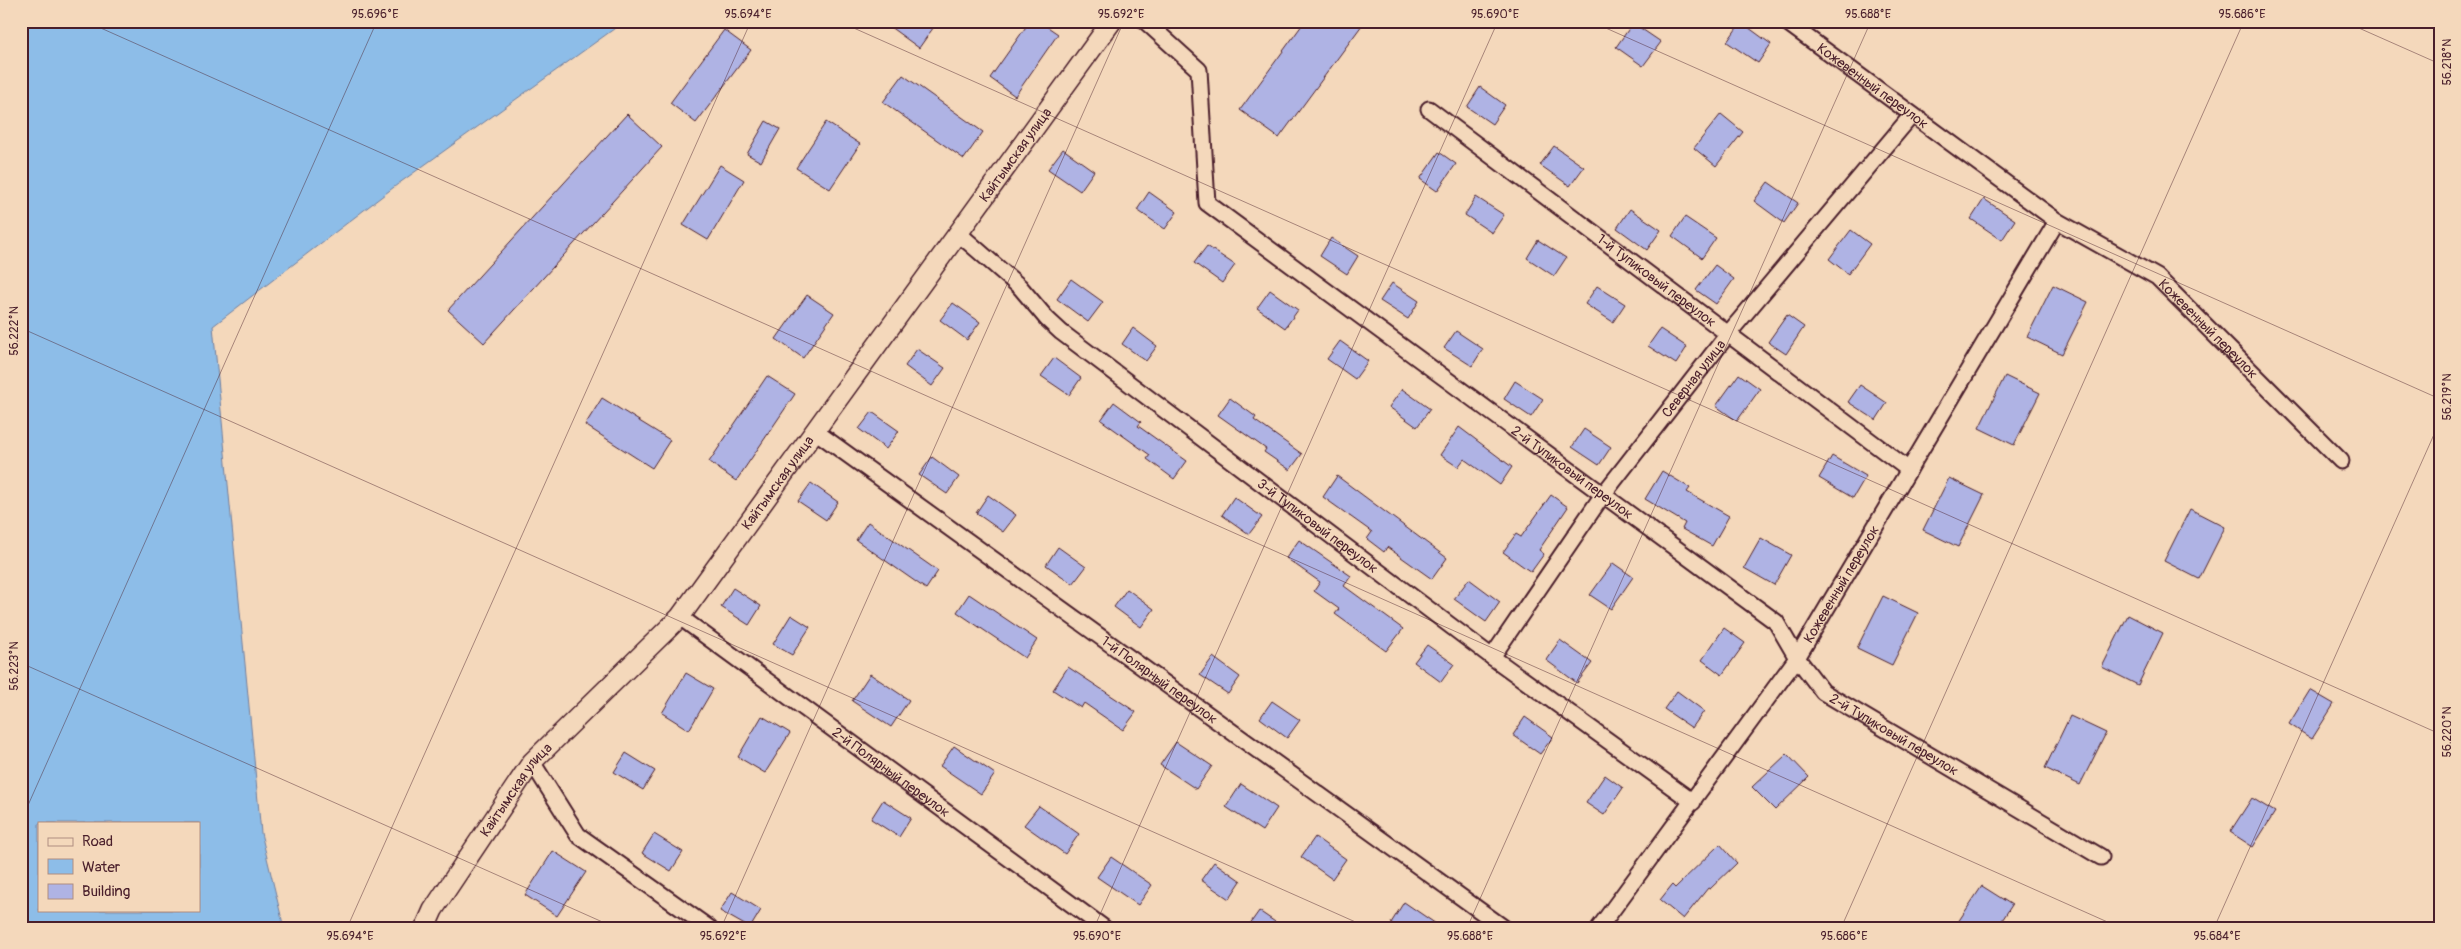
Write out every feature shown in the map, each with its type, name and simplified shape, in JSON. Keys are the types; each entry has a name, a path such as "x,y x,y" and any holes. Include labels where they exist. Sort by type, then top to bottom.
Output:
{"street":[{"name":"Кайтымская улица","path":"425,928 433,910 532,762 680,617 1112,21"},
{"name":"2-й Тупиковый переулок","path":"1145,21 1199,70 1207,203 1602,496 1776,622 1797,658 1823,692 2101,857"},
{"name":"Кожевенный переулок","path":"1785,21 2057,221 2157,277 2341,461"},
{"name":"1-й Тупиковый переулок","path":"1429,109 1909,470"},
{"name":"Северная улица","path":"1492,657 1602,496 1728,334 1912,115"},
{"name":"Кожевенный переулок","path":"1599,928 1797,658 2057,221"},
{"name":"3-й Тупиковый переулок","path":"958,233 1020,287 1046,319 1061,332 1492,657 1693,802"},
{"name":"1-й Полярный переулок","path":"815,431 1504,928"},
{"name":"2-й Полярный переулок","path":"680,617 1104,928"},
{"path":"532,762 578,835 708,928"}],"water":[{"path":"21,21 625,21 398,184 213,326 261,833 284,928 21,928"}],"building":[{"path":"882,21 938,21 919,48"},
{"path":"1030,21 1039,21 1058,34 1015,96 990,78"},
{"path":"1305,21 1365,21 1279,138 1240,110"},
{"path":"1741,22 1771,44 1758,63 1727,42"},
{"path":"1633,23 1661,42 1643,66 1616,47"},
{"path":"724,30 751,50 696,123 670,103"},
{"path":"903,75 983,132 964,159 883,102"},
{"path":"1480,87 1505,105 1492,124 1467,107"},
{"path":"627,114 662,147 484,343 448,310"},
{"path":"1721,114 1743,132 1716,166 1694,148"},
{"path":"766,121 780,129 761,162 747,154"},
{"path":"826,122 860,144 830,189 796,168"},
{"path":"1554,146 1584,167 1570,186 1540,165"},
{"path":"1063,149 1094,171 1080,191 1048,169"},
{"path":"1439,152 1456,164 1437,191 1420,179"},
{"path":"720,165 744,180 708,240 683,225"},
{"path":"1768,182 1798,203 1784,223 1754,201"},
{"path":"1149,192 1177,212 1165,229 1137,210"},
{"path":"1476,197 1504,215 1492,233 1465,215"},
{"path":"1984,199 2015,220 2002,240 1971,219"},
{"path":"1630,209 1661,230 1647,250 1617,228"},
{"path":"1685,217 1716,238 1702,258 1672,236"},
{"path":"1851,230 1870,244 1848,274 1829,259"},
{"path":"1331,238 1358,256 1347,274 1320,256"},
{"path":"1538,240 1566,258 1554,276 1527,258"},
{"path":"1207,246 1235,265 1222,283 1194,263"},
{"path":"1715,265 1734,279 1716,304 1696,290"},
{"path":"1071,279 1103,302 1088,322 1057,299"},
{"path":"1392,283 1419,301 1408,319 1380,301"},
{"path":"2053,285 2088,302 2062,354 2027,337"},
{"path":"1597,286 1625,304 1613,322 1585,304"},
{"path":"1270,290 1298,310 1285,328 1257,308"},
{"path":"807,295 834,313 803,358 776,339"},
{"path":"953,303 980,322 967,340 940,320"},
{"path":"1787,315 1804,327 1786,354 1768,342"},
{"path":"1133,328 1157,346 1146,361 1122,344"},
{"path":"1660,329 1687,347 1676,364 1648,346"},
{"path":"1456,331 1483,349 1472,366 1444,348"},
{"path":"1340,341 1368,361 1355,379 1327,359"},
{"path":"917,349 945,368 932,386 905,366"},
{"path":"1054,358 1081,378 1069,395 1041,376"},
{"path":"1739,374 1760,389 1737,421 1716,406"},
{"path":"767,376 795,394 736,481 709,462"},
{"path":"2005,376 2040,393 2014,445 1979,428"},
{"path":"1515,381 1543,399 1531,417 1504,399"},
{"path":"1860,385 1887,403 1876,420 1848,402"},
{"path":"1402,389 1430,409 1417,427 1389,407"},
{"path":"602,398 670,440 652,468 585,425"},
{"path":"1230,398 1256,417 1254,420 1302,454 1290,470 1264,452 1266,449 1218,415"},
{"path":"1114,402 1141,422 1138,426 1187,461 1174,479 1147,459 1150,455 1101,420"},
{"path":"872,412 899,431 886,449 859,429"},
{"path":"1459,427 1512,467 1500,485 1464,459 1458,467 1440,455"},
{"path":"1584,429 1611,447 1599,465 1572,447"},
{"path":"1832,456 1866,476 1853,498 1819,478"},
{"path":"932,457 959,477 947,494 919,475"},
{"path":"1662,471 1690,488 1687,492 1729,516 1712,546 1682,529 1685,523 1645,499"},
{"path":"1337,476 1447,558 1432,579 1387,547 1384,552 1367,539 1372,532 1323,497"},
{"path":"1949,478 1984,495 1958,547 1923,530"},
{"path":"811,483 838,502 826,520 798,501"},
{"path":"988,495 1016,515 1003,532 976,513"},
{"path":"1551,495 1568,507 1539,550 1544,554 1531,572 1503,552 1516,534 1521,537"},
{"path":"1234,497 1262,517 1249,534 1222,515"},
{"path":"2190,509 2225,527 2199,579 2164,561"},
{"path":"868,522 938,571 926,589 856,540"},
{"path":"1761,538 1791,555 1774,585 1744,568"},
{"path":"1299,540 1351,576 1344,586 1403,629 1386,651 1335,614 1339,609 1314,591 1320,582 1286,558"},
{"path":"1058,547 1086,567 1073,584 1046,565"},
{"path":"1613,563 1633,577 1611,609 1590,595"},
{"path":"1469,579 1500,602 1486,622 1454,599"},
{"path":"733,588 761,606 749,625 721,607"},
{"path":"1127,589 1154,609 1141,627 1114,607"},
{"path":"969,594 1037,640 1025,658 957,612"},
{"path":"1883,596 1918,613 1892,665 1857,648"},
{"path":"791,615 810,627 792,655 773,644"},
{"path":"2128,615 2163,633 2138,685 2102,667"},
{"path":"1724,628 1745,643 1722,675 1702,660"},
{"path":"1560,640 1592,663 1577,683 1546,660"},
{"path":"1427,645 1454,664 1441,682 1414,662"},
{"path":"1213,657 1240,677 1228,694 1200,675"},
{"path":"1068,667 1136,712 1123,730 1084,703 1081,708 1053,690"},
{"path":"686,673 713,689 689,730 662,713"},
{"path":"870,674 909,700 891,727 852,701"},
{"path":"2310,690 2334,704 2312,739 2289,724"},
{"path":"1677,691 1704,711 1692,728 1664,709"},
{"path":"1272,701 1300,720 1287,738 1260,718"},
{"path":"762,716 790,733 765,773 738,757"},
{"path":"2070,716 2106,733 2080,785 2045,768"},
{"path":"1525,717 1553,737 1540,754 1513,735"},
{"path":"1176,742 1212,766 1196,789 1160,765"},
{"path":"954,746 995,774 981,794 940,766"},
{"path":"626,753 655,771 643,790 614,772"},
{"path":"1787,754 1809,777 1775,810 1752,787"},
{"path":"1605,775 1623,788 1604,815 1586,803"},
{"path":"1241,784 1277,808 1262,831 1226,807"},
{"path":"2252,798 2275,812 2253,847 2230,832"},
{"path":"883,800 911,818 899,837 871,819"},
{"path":"1039,806 1079,834 1065,854 1024,825"},
{"path":"654,834 683,852 671,871 642,853"},
{"path":"1315,837 1346,859 1332,879 1301,857"},
{"path":"1720,844 1737,863 1710,889 1708,888 1683,919 1660,900 1672,885 1675,888"},
{"path":"553,851 586,872 557,916 525,895"},
{"path":"1111,857 1152,885 1138,905 1097,877"},
{"path":"1214,862 1241,881 1229,899 1201,880"},
{"path":"1982,886 2012,905 1997,928 1954,928"},
{"path":"732,892 761,910 750,928 720,911"},
{"path":"1404,902 1442,928 1398,928 1391,923"},
{"path":"1259,911 1284,928 1247,928"}]}
